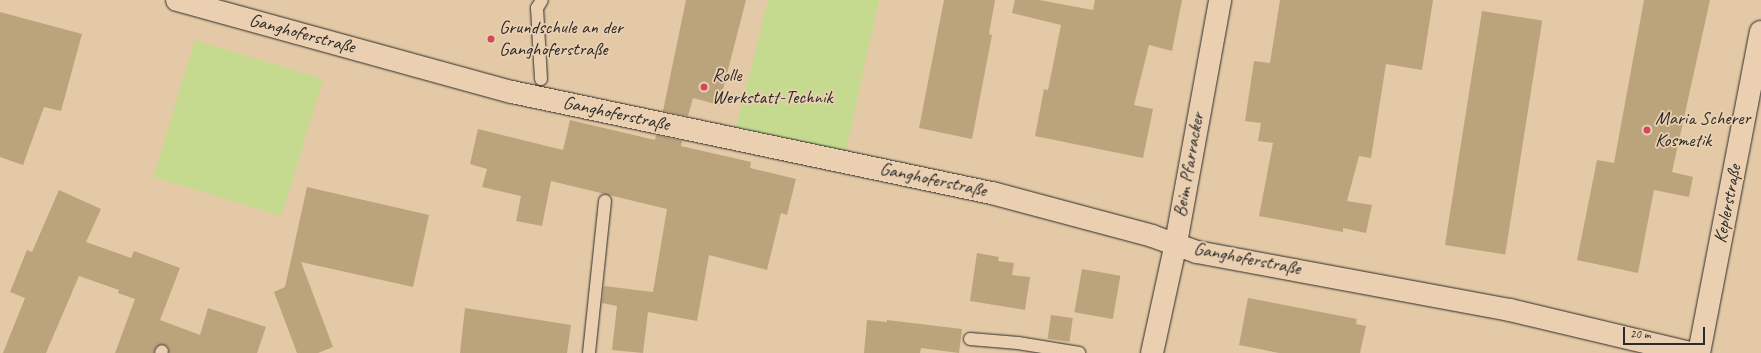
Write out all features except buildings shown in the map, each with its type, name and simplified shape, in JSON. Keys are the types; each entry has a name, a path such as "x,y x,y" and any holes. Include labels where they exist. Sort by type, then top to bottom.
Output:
{"street":[{"name":"Ganghoferstraße","path":"176,0 512,92 992,193 1176,243 1197,252 1521,312 1691,353"},
{"name":"Beim Pfarracker","path":"1152,353 1176,243 1220,0"},
{"name":"Keplerstraße","path":"1699,353 1761,32"}],"lane":[{"path":"541,79 537,8 542,0"},
{"path":"589,353 605,201"},
{"path":"970,339 1018,343 1079,353"}],"green space":[{"path":"768,0 879,0 845,154 736,127"},
{"path":"195,40 323,79 281,216 153,177"}],"place":[{"name":"Grundschule an der Ganghoferstraße","path":"491,39"},
{"name":"Rolle Werkstatt-Technik","path":"704,87"},
{"name":"Maria Scherer Kosmetik","path":"1647,130"}]}
